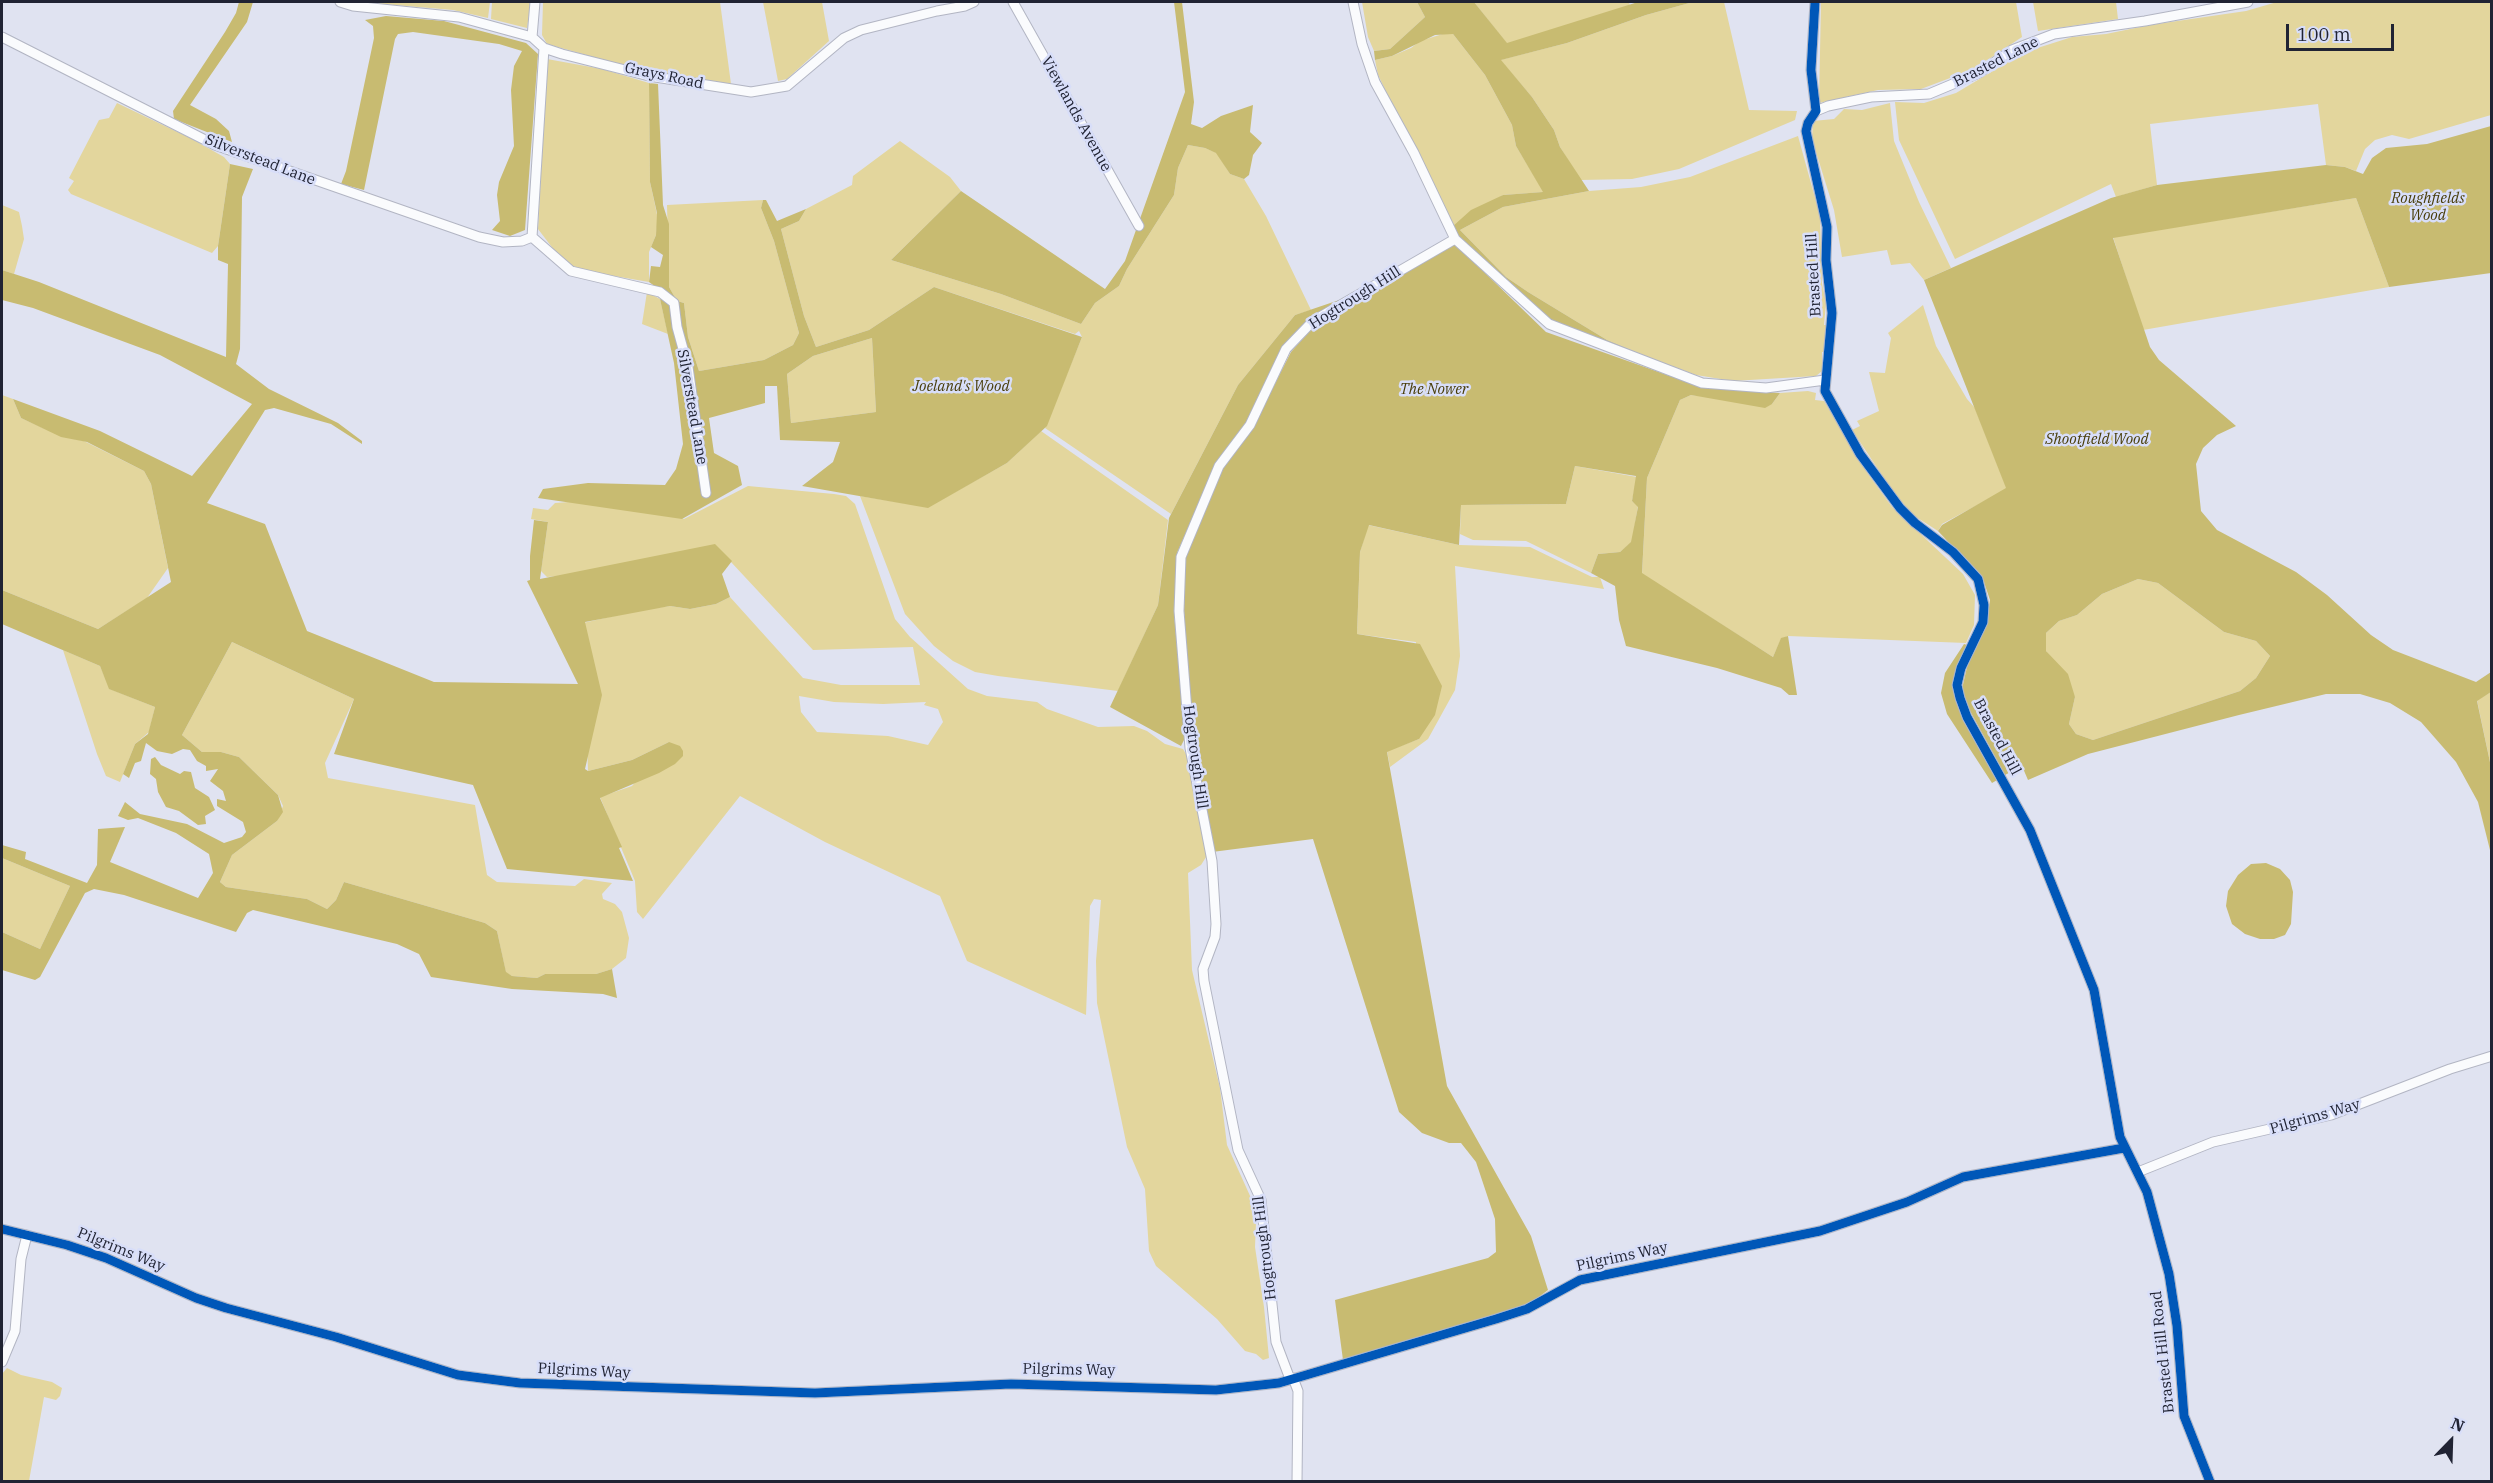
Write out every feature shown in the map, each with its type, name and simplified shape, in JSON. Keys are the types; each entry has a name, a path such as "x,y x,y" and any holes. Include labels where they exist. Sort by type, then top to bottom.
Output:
{"street":[{"name":"Grays Road","path":"340,2 353,6 459,17 532,37 544,48 649,76 751,92 787,86 844,38 861,30 974,2"},
{"path":"532,37 535,2"},
{"name":"Viewlands Avenue","path":"1013,2 1140,226"},
{"path":"1353,2 1362,44 1375,82 1414,153 1455,238 1548,324 1702,383 1766,388 1825,380"},
{"path":"1815,2 1811,70 1816,111"},
{"name":"Brasted Lane","path":"1816,111 1828,106 1871,97 1929,94 1979,73 2012,50 2054,34 2145,21 2248,2"},
{"name":"Silverstead Lane","path":"2,37 215,146 479,237 503,242 522,241 532,237 571,271 660,292 674,303 677,327 688,367 706,493"},
{"path":"532,237 544,48"},
{"name":"Brasted Hill","path":"1816,111 1806,131 1827,227 1826,260 1832,313 1825,391 1860,454 1900,507 1915,523 1953,552 1978,579 1984,605 1983,622 1961,668 1957,685 1959,698 1967,717 2030,830 2084,961 2098,1009 2115,1114 2124,1148 2138,1172 2155,1215"},
{"name":"Hogtrough Hill","path":"1297,1482 1298,1391 1276,1342 1261,1200 1238,1150 1204,981 1203,969 1215,938 1216,924 1212,861 1190,748 1179,611 1180,557 1219,466 1250,425 1286,349 1313,321 1455,238"},
{"name":"Pilgrims Way","path":"2138,1172 2213,1142 2331,1116 2450,1069 2492,1056"},
{"name":"Pilgrims Way","path":"2,1229 106,1258 196,1298 226,1308 336,1337 458,1375 520,1383 815,1393 1011,1384 1216,1389 1262,1386 1291,1379 1496,1319 1527,1309 1580,1280 1820,1231 1907,1202 1963,1177 2124,1148"},
{"name":"Brasted Hill Road","path":"2155,1215 2178,1326 2184,1416 2210,1482"},
{"path":"2,1362 15,1331 21,1259 27,1235"}],"shaded area":[{"path":"359,2 490,2 488,18 453,10"},
{"path":"492,2 531,2 527,28 491,19"},
{"path":"543,2 720,2 731,84 643,71 547,44 542,35"},
{"path":"763,2 822,2 829,41 787,79 778,81"},
{"path":"1362,2 1417,2 1425,17 1390,49 1374,51 1368,37"},
{"path":"1474,2 1629,2 1630,6 1507,44"},
{"path":"1693,2 1724,2 1749,110 1797,111 1795,120 1679,169 1632,179 1580,180 1560,147 1554,130 1532,97 1500,60 1567,43 1646,15"},
{"path":"1821,2 2016,2 2022,37 1974,69 1921,89 1878,90 1819,103"},
{"path":"2033,2 2116,2 2118,19 2038,31"},
{"path":"2277,2 2491,2 2491,115 2409,139 2392,135 2375,140 2365,149 2356,171 2326,165 2318,104 2150,124 2157,185 2116,197 2111,184 1955,259 1899,140 1895,102 1924,103 1956,93 2025,52 2072,37 2106,34 2246,11"},
{"path":"1446,33 1453,34 1485,75 1512,125 1516,146 1544,192 1503,195 1452,227 1378,75 1375,60 1392,56 1411,48 1420,41"},
{"path":"547,59 602,69 649,83 650,182 658,219 656,235 649,252 649,282 591,272 564,263 538,229"},
{"path":"117,103 190,138 224,157 230,164 218,246 212,253 71,194 68,190 74,181 69,178 99,120 109,118"},
{"path":"1890,103 1894,141 1919,202 1951,268 1924,280 1910,263 1891,265 1887,250 1842,257 1834,210 1812,139 1813,121 1834,119 1844,109 1862,110"},
{"path":"1798,136 1820,216 1822,283 1826,303 1824,325 1829,325 1827,352 1822,352 1822,371 1816,376 1733,381 1696,375 1650,358 1607,340 1528,292 1506,277 1460,230 1503,207 1589,191 1641,187 1690,177"},
{"path":"900,141 950,177 961,191 891,260 1001,294 1081,324 1095,303 1119,286 1127,269 1174,195 1178,168 1188,145 1217,153 1230,174 1244,179 1266,216 1311,310 1295,315 1238,385 1171,514 1045,428 1082,337 1079,331 1075,334 934,287 869,330 816,347 804,316 781,229 799,221 806,209 852,185 853,176"},
{"path":"2356,198 2389,287 2143,330 2113,237"},
{"path":"763,200 761,208 774,241 799,333 793,345 764,360 699,371 688,337 684,303 677,301 669,287 667,205"},
{"path":"2,205 19,212 22,226 24,239 14,274 2,270"},
{"path":"647,292 660,299 668,334 642,324"},
{"path":"1923,305 1936,346 1967,399 1975,408 2007,489 1942,524 1938,531 1913,515 1892,490 1852,430 1860,426 1857,421 1879,411 1869,372 1885,373 1891,338 1888,333"},
{"path":"872,338 876,412 791,423 787,374 813,356"},
{"path":"1808,391 1816,393 1815,400 1824,401 1868,474 1892,507 1963,574 1975,595 1974,625 1966,643 1788,636 1781,639 1773,657 1642,574 1647,478 1680,400 1691,395 1772,404 1780,393"},
{"path":"2,395 13,399 21,418 61,436 84,441 144,471 151,484 168,568 147,598 98,629 2,590"},
{"path":"1041,431 1168,520 1158,605 1118,691 975,672 953,661 934,646 905,614 860,496 928,507 1007,463"},
{"path":"1575,466 1637,477 1632,501 1638,506 1632,542 1620,552 1598,554 1591,573 1526,541 1473,540 1460,534 1461,505 1566,504"},
{"path":"748,486 846,496 855,504 895,619 910,637 968,689 987,696 1037,702 1047,709 1098,727 1134,726 1147,731 1165,744 1183,749 1208,854 1201,865 1188,873 1192,970 1220,1088 1227,1145 1251,1198 1256,1222 1255,1247 1269,1358 1263,1360 1256,1354 1245,1351 1217,1319 1156,1266 1149,1251 1145,1189 1127,1147 1097,1003 1096,961 1101,900 1094,899 1090,906 1086,1015 967,961 940,896 825,842 740,796 643,919 637,912 635,881 600,797 632,786 669,742 632,760 588,771 583,623 639,610 670,606 690,609 716,604 730,597 803,678 841,685 920,685 913,647 813,650 717,547 580,574 547,577 541,571 548,522 531,519 533,508 548,510 555,503 583,501 666,513 684,519","holes":["799,696 834,702 883,704 926,702 924,705 938,709 943,722 928,745 888,736 817,732 801,712"]},
{"path":"1368,525 1459,545 1530,547 1592,577 1600,577 1604,589 1455,566 1460,656 1455,690 1428,739 1390,767 1387,751 1419,739 1416,642 1357,634 1360,552"},
{"path":"2138,579 2158,583 2224,632 2256,641 2270,656 2256,678 2240,691 2093,740 2076,734 2069,724 2075,697 2046,651 2046,633 2059,621 2077,615 2102,594"},
{"path":"232,642 354,699 325,763 328,778 475,805 487,875 497,882 575,886 584,879 612,883 602,894 603,899 615,904 622,912 629,938 626,958 612,969 596,974 545,974 537,978 512,976 506,973 497,931 485,923 344,882 336,900 327,909 307,899 226,887 220,882 232,855 277,821 283,806 278,795 239,757 221,752 202,752 182,735"},
{"path":"63,650 100,666 110,689 155,707 149,732 135,744 120,782 106,776"},
{"path":"2491,692 2491,767 2477,700"},
{"path":"2,858 70,886 40,949 2,932"},
{"path":"7,1368 21,1375 52,1382 62,1388 56,1400 44,1397 29,1481 2,1481 2,1374"}],"green space":[{"path":"239,2 253,2 247,22 190,105 216,119 229,131 232,142 174,119 173,111 225,32 236,13"},
{"path":"1174,2 1182,2 1194,102 1191,124 1202,128 1221,116 1253,105 1250,132 1262,143 1253,155 1249,175 1244,179 1230,174 1216,153 1188,145 1178,168 1174,195 1127,269 1119,286 1095,303 1081,324 1001,294 891,260 961,191 1105,289 1125,261 1185,92"},
{"path":"1417,2 1474,2 1507,43 1638,2 1693,2 1646,15 1567,43 1501,60 1532,97 1554,130 1560,147 1589,191 1503,207 1460,230 1506,277 1528,292 1607,340 1650,358 1550,320 1459,241 1452,227 1471,210 1503,195 1543,192 1516,146 1512,125 1485,75 1453,34 1435,35 1392,56 1375,60 1374,51 1390,49 1425,17"},
{"path":"386,16 444,21 526,43 538,54 525,230 510,236 492,230 500,221 497,195 499,182 514,146 511,90 514,66 522,51 499,44 413,32 398,34 395,39 364,190 341,184 346,171 374,38 373,26 365,20"},
{"name":"Joeland's Wood","path":"649,83 658,84 663,205 669,224 669,287 677,301 684,303 688,337 699,371 764,360 793,345 799,333 774,241 761,208 763,200 766,200 777,221 806,209 799,221 781,229 804,316 816,347 869,330 934,287 1082,337 1047,426 1007,463 928,508 802,486 833,462 840,442 780,440 777,386 765,386 765,403 709,418 714,453 738,466 742,485 682,519 538,498 543,489 588,483 665,485 676,469 683,444 674,363 660,299 672,304 680,331 677,302 649,282 651,266 660,267 663,255 651,247 656,235 657,213 650,182","holes":["872,338 876,412 791,423 787,374 813,356"]},
{"name":"Shootfield Wood","path":"2491,126 2491,273 2389,287 2356,198 2113,238 2150,347 2159,360 2236,426 2217,435 2203,448 2196,464 2201,511 2217,530 2296,572 2327,595 2371,635 2393,650 2476,682 2491,672 2491,692 2477,701 2491,767 2491,854 2478,802 2456,762 2421,722 2390,703 2360,694 2326,694 2088,754 2028,780 2022,766 2005,775 1969,709 1962,689 1967,667 1987,622 1990,600 1983,579 1938,531 1942,525 2006,488 1924,280 2111,198 2157,185 2326,165 2345,167 2363,174 2372,158 2386,148 2427,144","holes":["2138,579 2158,583 2224,632 2256,641 2270,656 2256,678 2240,691 2093,740 2076,734 2069,724 2075,697 2068,674 2046,651 2046,633 2059,621 2077,615 2102,594"]},
{"path":"230,164 253,169 242,197 240,349 236,364 269,389 338,423 362,441 362,444 331,424 274,408 265,410 207,503 265,524 307,631 434,682 578,684 527,581 530,580 534,520 548,522 540,579 715,544 732,561 722,574 730,597 716,604 690,609 670,606 585,622 602,695 585,769 588,771 632,760 669,742 680,746 683,751 683,756 675,764 600,798 622,847 619,848 633,881 507,869 473,785 334,754 354,699 232,642 182,735 202,752 221,752 239,757 278,795 283,812 277,821 232,855 220,882 226,887 307,899 327,909 336,900 344,882 485,923 497,931 506,972 512,976 537,978 545,974 596,974 612,969 617,998 603,994 512,989 431,977 419,954 397,944 253,910 247,913 236,932 124,895 94,889 85,893 40,977 35,980 2,970 2,932 40,949 70,886 2,858 2,845 26,852 25,859 87,883 97,865 98,829 125,827 110,862 198,898 213,873 209,854 176,833 138,818 128,820 118,816 125,802 140,814 187,824 224,843 242,837 246,832 243,822 217,806 217,799 226,801 223,791 210,781 218,769 206,771 206,766 197,761 190,750 183,749 172,754 157,751 146,743 141,761 135,763 129,778 123,774 135,744 148,734 155,707 109,689 100,666 2,624 2,590 98,629 171,582 151,484 144,471 87,442 61,437 21,418 13,399 100,431 192,476 252,404 160,355 33,308 2,300 2,270 39,282 226,357 228,264 218,260 218,246"},
{"name":"The Nower","path":"1453,242 1546,332 1704,388 1780,393 1772,404 1765,408 1691,395 1680,400 1647,478 1642,573 1773,657 1781,638 1788,636 1797,695 1789,695 1781,688 1717,668 1626,646 1619,620 1615,586 1591,573 1598,554 1620,552 1631,542 1638,507 1632,501 1636,476 1575,466 1566,504 1461,505 1459,545 1369,525 1360,552 1357,634 1420,644 1442,686 1435,715 1419,739 1387,752 1447,1086 1531,1236 1548,1290 1536,1299 1511,1311 1343,1360 1335,1300 1488,1258 1496,1252 1495,1219 1476,1162 1461,1143 1449,1143 1422,1133 1399,1112 1313,839 1212,852 1193,748 1184,610 1185,558 1222,470 1253,427 1291,352 1316,324"},
{"path":"1351,296 1312,316 1284,346 1247,421 1217,461 1177,553 1174,613 1185,738 1181,746 1110,707 1158,605 1169,518 1238,385 1295,315"},
{"path":"1964,644 1970,646 1954,682 1999,779 1992,783 1947,714 1941,693 1945,673"},
{"path":"155,757 161,765 180,774 184,771 191,772 195,788 209,797 215,810 205,816 206,824 198,825 179,811 166,807 158,792 156,779 150,774 151,759"},
{"path":"2266,863 2280,869 2290,880 2293,892 2291,924 2285,935 2274,939 2260,939 2245,934 2232,924 2226,906 2228,891 2238,875 2251,864"}],"cycle path":[{"path":"1815,2 1811,70 1816,111 1806,131 1827,227 1826,260 1832,313 1825,391 1860,454 1900,508 1915,523 1953,552 1978,579 1984,605 1983,622 1961,668 1957,685 1960,698 1967,717 2030,830 2094,990 2120,1137 2147,1192 2169,1274 2177,1326 2184,1416 2210,1482"},
{"path":"2,1229 67,1245 106,1258 196,1298 226,1308 336,1337 458,1375 520,1383 815,1393 1011,1384 1216,1390 1279,1383 1496,1319 1527,1309 1580,1280 1820,1231 1907,1202 1963,1177 2124,1148"}],"park label":[{"name":"Roughfields Wood","path":"2428,208"}]}
